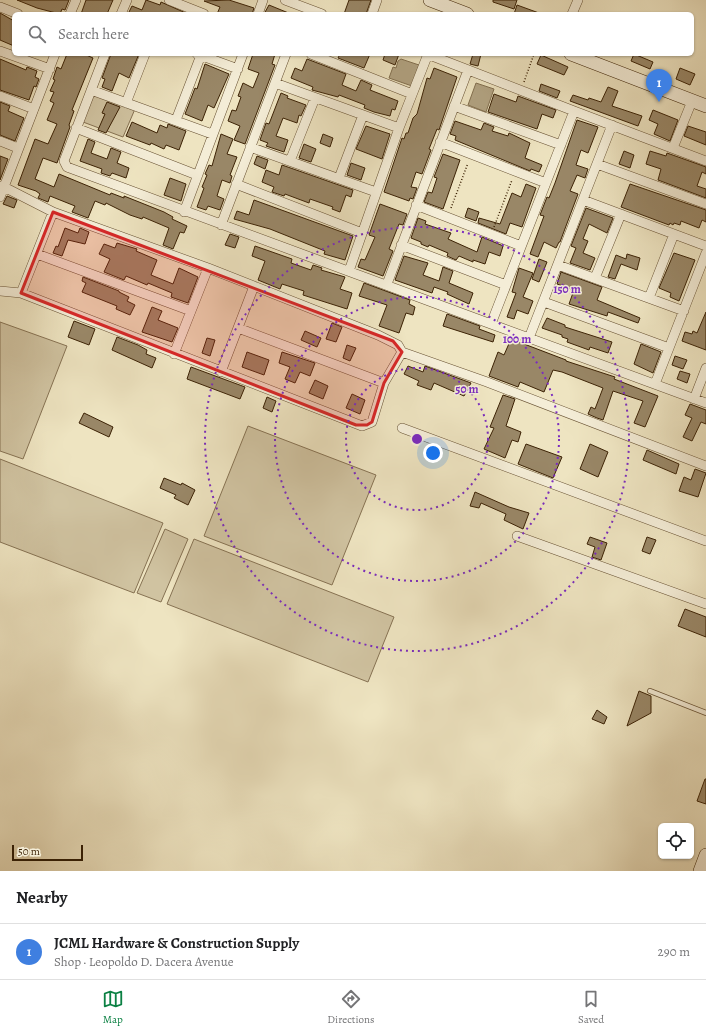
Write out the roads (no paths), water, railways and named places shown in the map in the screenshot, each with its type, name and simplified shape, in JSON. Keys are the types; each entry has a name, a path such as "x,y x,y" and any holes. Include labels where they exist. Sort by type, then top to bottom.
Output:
{"main road":[{"path":"430,0 462,12"},
{"path":"576,56 706,106"},
{"path":"700,871 706,855"}],"street":[{"path":"71,12 76,0"},
{"path":"122,12 127,0"},
{"path":"169,0 199,12"},
{"path":"259,12 263,0"},
{"path":"285,0 303,11"},
{"path":"373,12 377,0"},
{"path":"573,12 578,0"},
{"path":"0,7 13,12"},
{"path":"0,51 12,55"},
{"path":"14,56 50,69"},
{"path":"0,197 2,187 54,56"},
{"path":"104,56 64,161 67,167 184,212 387,284 706,403"},
{"path":"126,103 144,56"},
{"path":"176,120 199,56"},
{"path":"202,56 238,69"},
{"path":"184,212 242,56"},
{"path":"221,225 285,56"},
{"path":"316,56 412,94"},
{"path":"349,271 399,128 427,56"},
{"path":"433,56 706,161"},
{"path":"387,284 468,70"},
{"path":"275,83 399,128"},
{"path":"91,90 212,134"},
{"path":"0,96 34,109"},
{"path":"290,161 315,98"},
{"path":"673,148 692,101"},
{"path":"454,106 561,145"},
{"path":"491,324 574,111"},
{"path":"339,178 363,115"},
{"path":"529,338 612,126"},
{"path":"76,128 197,175"},
{"path":"0,141 18,148"},
{"path":"440,142 546,184"},
{"path":"250,147 376,192"},
{"path":"597,164 706,204"},
{"path":"236,184 362,232"},
{"path":"2,187 53,212 208,268 378,335 398,345 402,352 487,382 706,466"},
{"path":"583,200 706,246"},
{"path":"416,205 521,246"},
{"path":"21,293 53,212"},
{"path":"595,278 621,214"},
{"path":"649,298 674,234"},
{"path":"401,245 506,285"},
{"path":"655,384 706,253"},
{"path":"37,254 191,311"},
{"path":"558,264 684,311"},
{"path":"174,354 208,268"},
{"path":"222,372 254,286"},
{"path":"0,292 21,293 174,354 362,426 372,422 384,383 402,352"},
{"path":"544,302 669,348"},
{"path":"238,328 384,383"},
{"path":"694,399 706,368"},
{"path":"402,428 706,541"},
{"path":"517,536 706,604"}],"lane":[{"path":"650,691 706,713"}],"place":[{"name":"JCML Hardware & Construction Supply","path":"659,102"}]}
